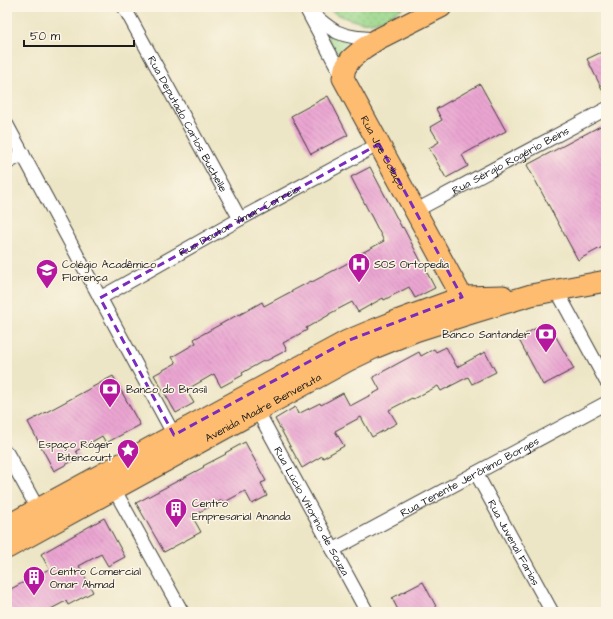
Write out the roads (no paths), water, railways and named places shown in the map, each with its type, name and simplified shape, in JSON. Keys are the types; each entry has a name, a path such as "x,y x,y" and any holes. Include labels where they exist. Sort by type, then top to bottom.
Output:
{"main road":[{"path":"343,78 345,68 351,59 364,48 378,39 441,7"},
{"name":"Rua Joe Collaço","path":"343,78 462,297"},
{"name":"Avenida Madre Benvenuta","path":"7,548 257,410 376,347 415,331 531,295 606,281"},
{"name":"Avenida Madre Benvenuta","path":"7,526 347,342 385,325 462,297 531,295"}],"street":[{"name":"Rua Deputado Carlos Buchelle","path":"124,7 240,219"},
{"path":"306,8 336,31 344,35 358,38 378,39"},
{"name":"Rua Joe Collaço","path":"306,8 343,78"},
{"name":"Rua Sérgio Rogério Beins","path":"415,211 606,109"},
{"path":"7,125 174,435"},
{"name":"Rua Doutor Ylmar Correia","path":"100,298 240,219 379,144"},
{"path":"7,163 23,154"},
{"path":"556,290 606,380"},
{"name":"Rua Tenente Jerônimo Borges","path":"333,550 606,403"},
{"name":"Rua Lúcio Vitorino de Souza","path":"257,410 367,612"},
{"path":"7,453 38,509"},
{"name":"Rua Juvenal Farias","path":"476,472 552,612"},
{"path":"114,489 182,612"}],"place":[{"name":"SOS Ortopedia","path":"359,284"},
{"name":"Colégio Acadêmico Florença","path":"47,290"},
{"name":"Banco Santander","path":"546,354"},
{"name":"Banco do Brasil","path":"110,408"},
{"name":"Espaço Róger Bitencourt","path":"128,470"},
{"name":"Centro Empresarial Ananda","path":"176,528"},
{"name":"Centro Comercial Omar Ahmad","path":"34,596"}]}
